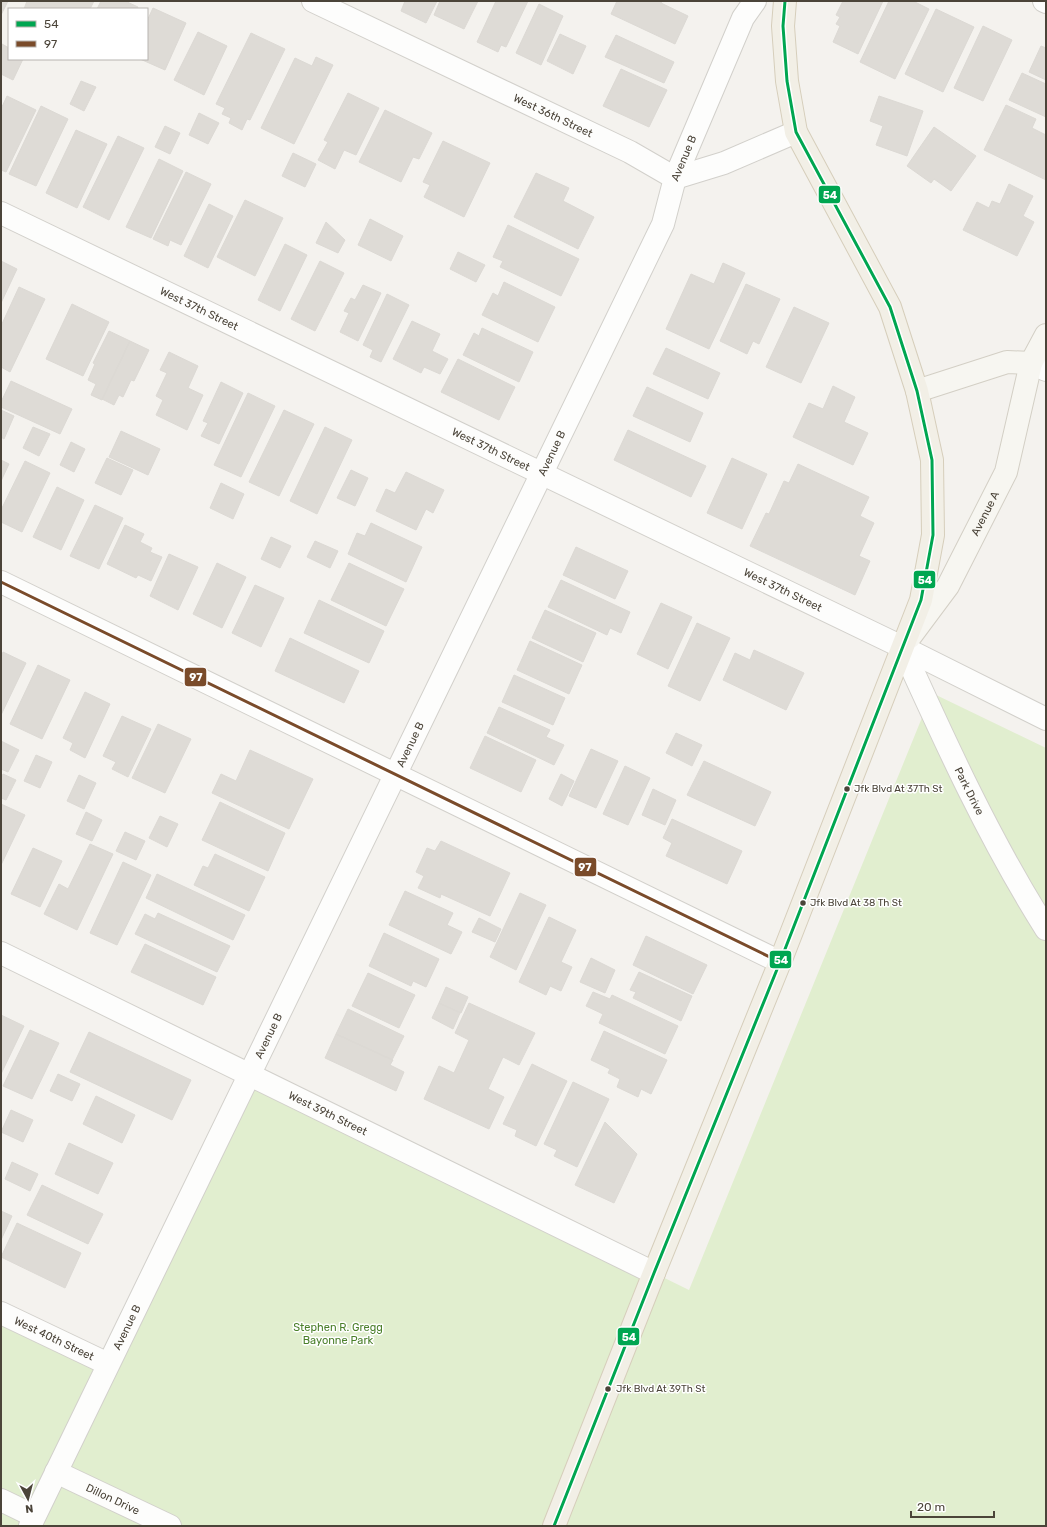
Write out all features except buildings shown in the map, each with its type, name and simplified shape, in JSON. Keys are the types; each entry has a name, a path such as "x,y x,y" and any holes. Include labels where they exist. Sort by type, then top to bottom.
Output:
{"main road":[{"path":"554,1526 654,1273 780,962 902,647 922,600 933,535 932,460 917,391 890,307 796,132 787,81 783,26 785,1"}],"street":[{"name":"West 36th Street","path":"313,1 630,152 675,178"},
{"name":"Avenue B","path":"32,1521 663,224 675,178 743,18 755,1"},
{"path":"675,178 724,163 796,132"},
{"name":"West 37th Street","path":"1,213 542,473 1046,718"},
{"name":"Avenue A","path":"902,647 948,586 1006,472 1039,366 1046,335"},
{"path":"917,391 1007,362 1039,366"},
{"path":"1,582 780,962"},
{"name":"Park Drive","path":"902,647 955,764 992,839 1046,929"},
{"name":"West 39th Street","path":"1,953 654,1273"},
{"name":"West 40th Street","path":"1,1312 108,1364"},
{"name":"Dillon Drive","path":"56,1472 170,1526"},
{"path":"1,1500 32,1521"}],"green space":[{"name":"Stephen R. Gregg Bayonne Park","path":"932,693 1046,748 1046,1526 1,1526 1,1312 108,1364 249,1074 689,1290"}],"transit line":[{"name":"54","path":"554,1526 654,1273 780,962 921,600 933,535 932,460 917,391 890,307 796,132 787,81 783,26 785,1"},
{"name":"97","path":"1,582 780,962"}],"place":[{"name":"Jfk Blvd At 37Th St","path":"847,789"},
{"name":"Jfk Blvd At 38 Th St","path":"803,903"},
{"name":"Jfk Blvd At 39Th St","path":"608,1389"}]}
